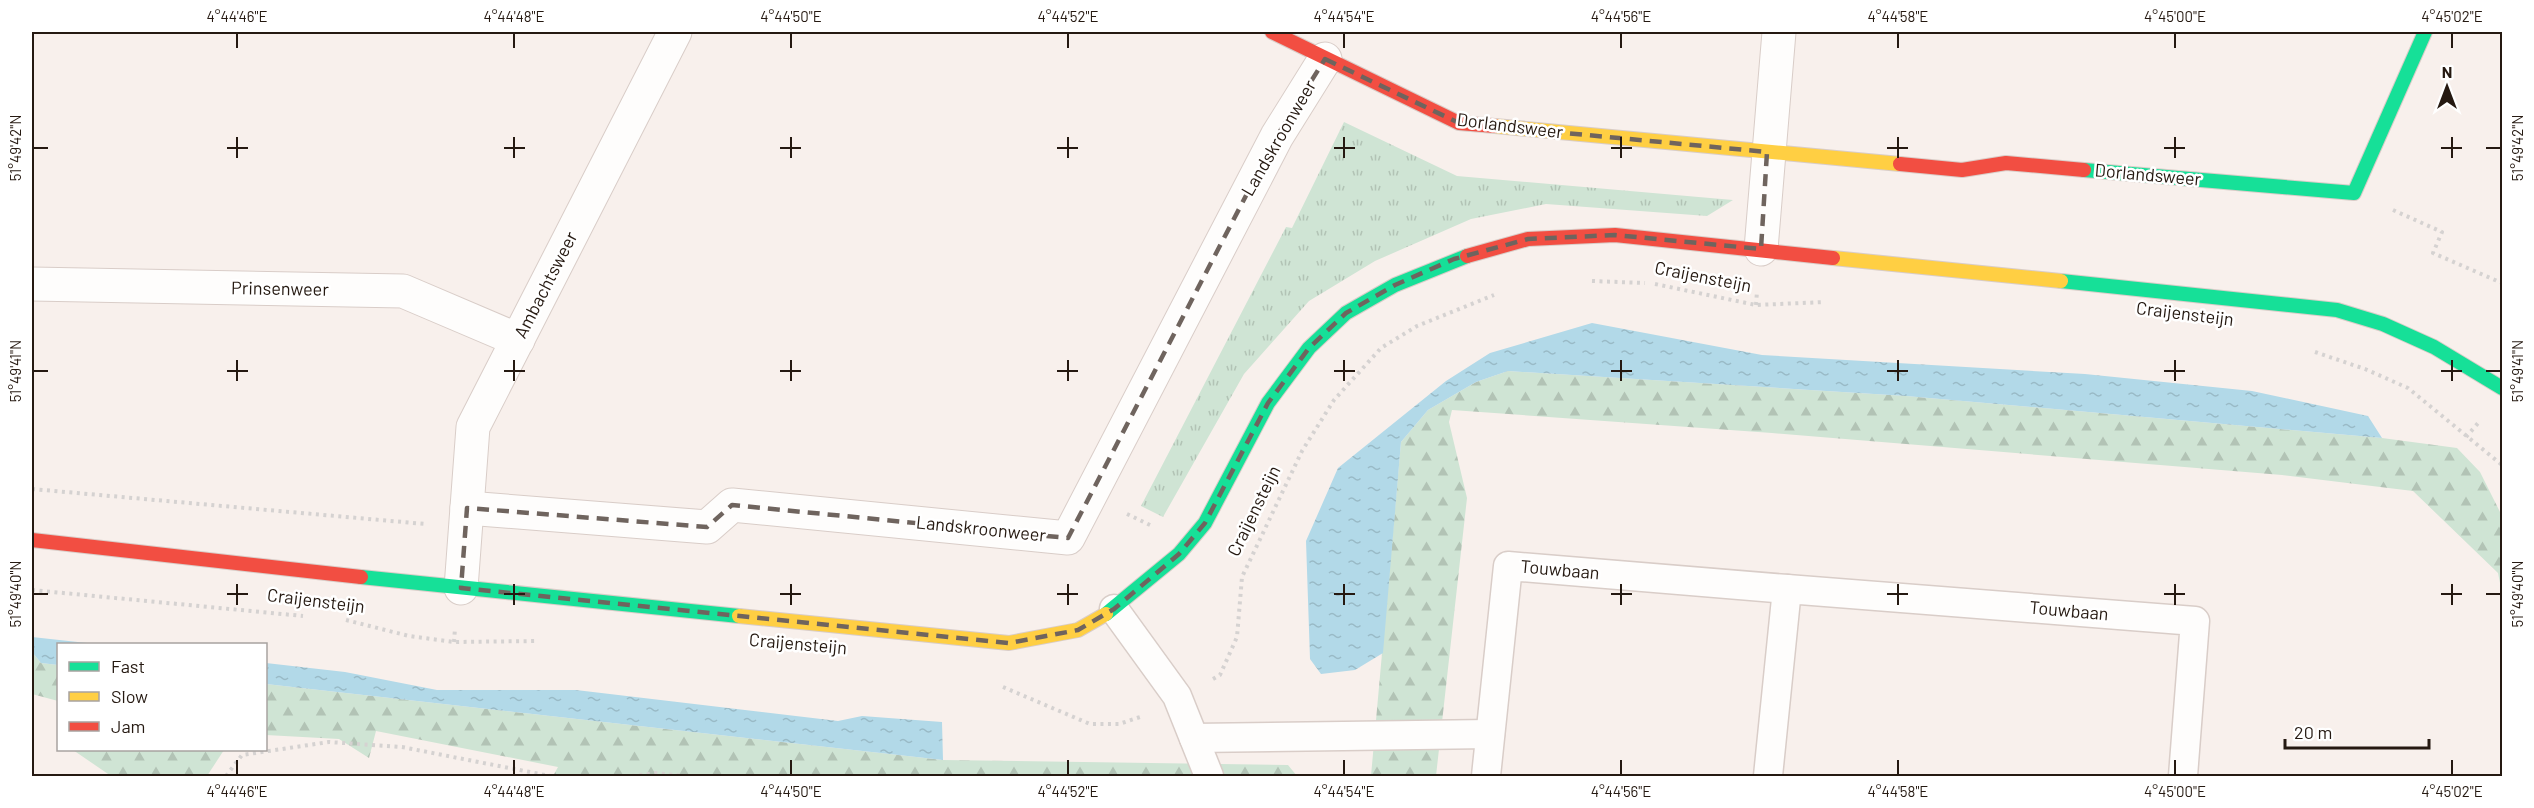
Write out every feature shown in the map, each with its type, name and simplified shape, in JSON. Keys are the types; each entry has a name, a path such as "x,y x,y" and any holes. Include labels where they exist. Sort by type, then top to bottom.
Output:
{"street":[{"name":"Ambachtsweer","path":"461,588 473,427 675,32"},
{"name":"Dorlandsweer","path":"1272,32 1459,123 1962,170 2006,163 2354,193"},
{"path":"1761,249 1767,152 1779,32"},
{"path":"2354,193 2425,32"},
{"name":"Landskroonweer","path":"466,518 707,527 732,505 1068,538 1277,136 1325,59"},
{"name":"Craijensteijn","path":"32,540 461,588 1009,643 1078,630 1114,609 1179,554 1205,523 1268,403 1309,348 1346,313 1395,285 1454,259 1528,239 1615,235 2337,310 2384,324 2434,347 2502,388"},
{"name":"Prinsenweer","path":"32,284 403,291 518,340"}],"lane":[{"name":"Touwbaan","path":"1486,777 1508,566 2195,621 2182,777"},
{"path":"1768,777 1787,588"},
{"path":"1114,609 1177,696 1209,777"},
{"path":"1194,738 1490,734"}],"path":[{"path":"2354,193 2442,232 2433,253 2502,283"},
{"name":"Craijensteijn","path":"1581,280 1652,284 1756,306 1828,302"},
{"name":"Craijensteijn","path":"997,685 1090,724 1119,724 1146,716 1177,696 1220,675 1237,637 1242,577 1302,451 1334,400 1381,348 1417,326 1505,291"},
{"path":"2305,349 2365,369 2408,388 2502,465"},
{"path":"32,489 466,518"},
{"name":"Craijensteijn","path":"32,590 310,616"},
{"name":"Craijensteijn","path":"344,620 409,636 454,642 543,641"},
{"path":"226,777 242,755 329,742 402,747 550,777"},
{"path":"632,777 655,773 685,777"}],"highlighted area":[{"path":"1325,59 1459,123 1767,152 1761,249 1615,235 1528,239 1454,259 1395,285 1346,313 1309,348 1268,403 1205,523 1179,554 1114,609 1078,630 1009,643 461,588 467,508 707,527 732,505 1068,538 1277,136"}],"green space":[{"path":"1344,122 1457,176 1733,200 1707,216 1546,204 1471,219 1375,261 1309,301 1244,374 1163,517 1141,506 1286,227 1292,228"},
{"path":"1508,371 1906,396 2382,438 2457,448 2480,472 2502,516 2502,593 2498,573 2413,491 2282,475 1772,433 1452,410 1449,422 1467,498 1436,776 1371,776 1401,442 1428,410 1476,382"},
{"path":"32,652 41,663 57,665 57,701 32,694"},
{"path":"267,684 943,760 1288,765 1297,776 553,776 558,767 376,731 369,758 339,739 267,735"},
{"path":"74,751 223,751 207,776 111,776"}],"water":[{"path":"1592,323 1762,355 2085,374 2252,391 2368,416 2382,438 1906,396 1508,371 1476,382 1428,410 1401,442 1383,653 1355,670 1321,674 1310,659 1306,541 1338,468 1446,381 1490,353"},
{"path":"32,637 87,643 57,643 57,665 41,663 32,652"},
{"path":"267,663 345,672 437,690 576,690 838,721 862,716 942,722 943,760 267,684"}],"traffic: fast":[{"path":"2084,170 2354,193 2425,32"},
{"path":"1106,614 1179,554 1205,523 1268,403 1309,348 1346,313 1395,285 1467,256"},
{"path":"2061,281 2337,310 2383,324 2434,347 2502,388"},
{"path":"361,577 739,616"}],"traffic: slow":[{"path":"1495,126 1900,164"},
{"path":"1833,258 2061,281"},
{"path":"739,616 1009,643 1078,630 1106,614"}],"traffic: jam":[{"path":"1272,32 1459,123 1495,126"},
{"path":"1900,164 1962,170 2006,163 2084,170"},
{"path":"1467,256 1528,239 1615,235 1833,258"},
{"path":"32,540 361,577"}]}
